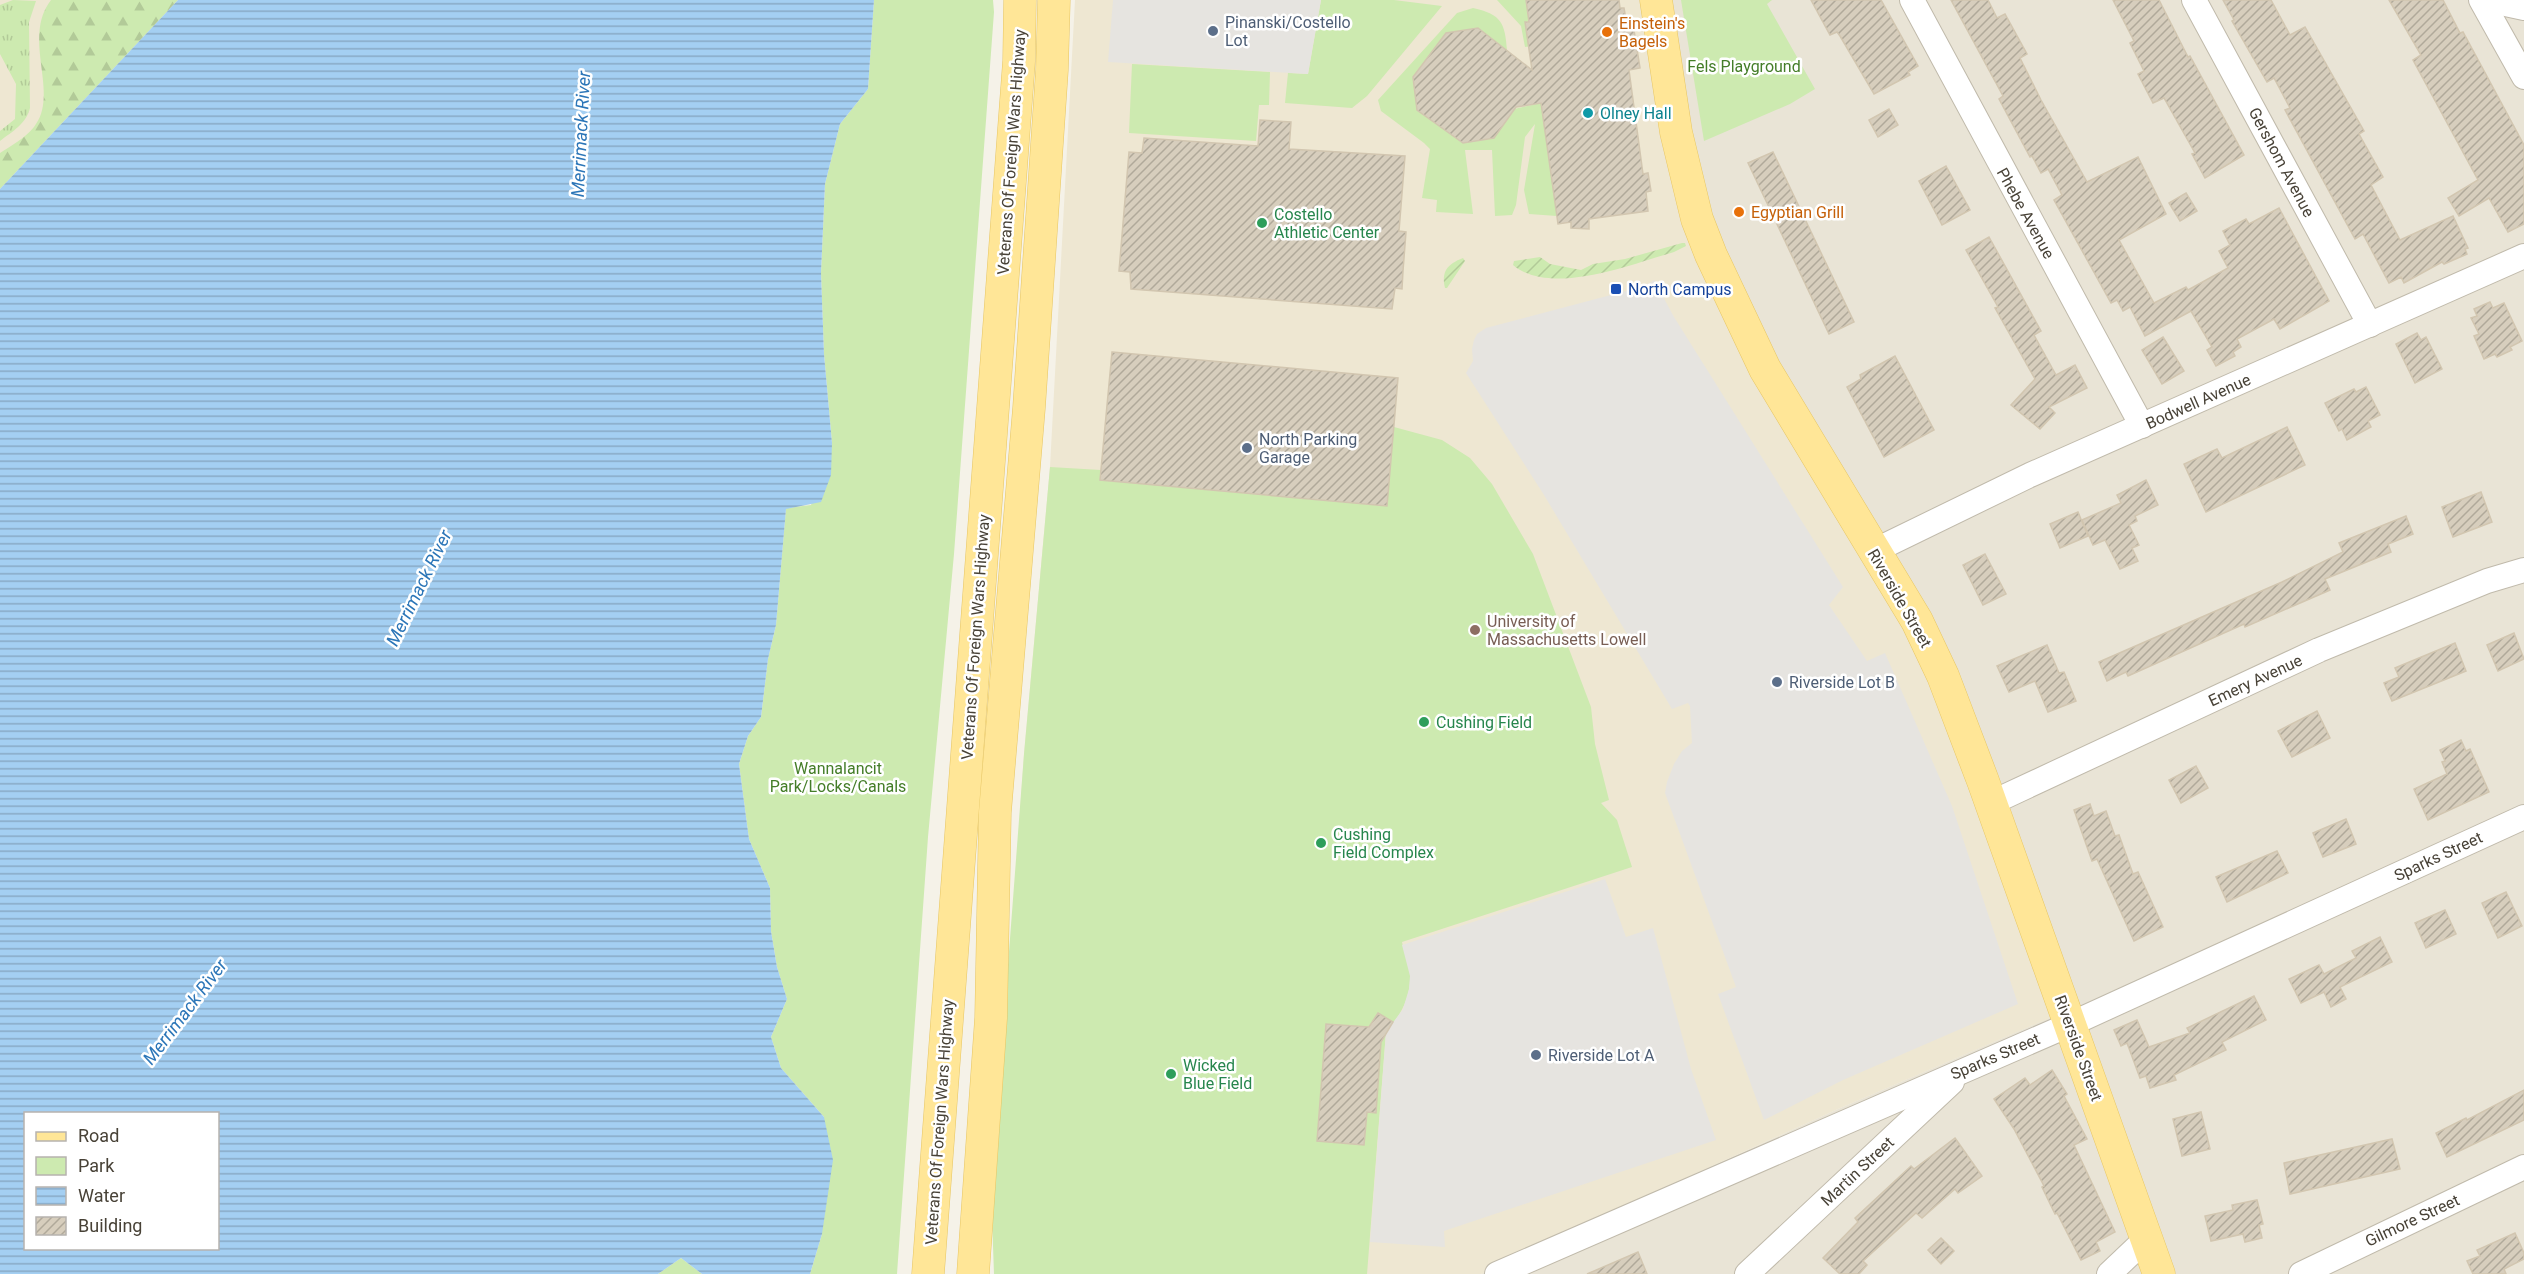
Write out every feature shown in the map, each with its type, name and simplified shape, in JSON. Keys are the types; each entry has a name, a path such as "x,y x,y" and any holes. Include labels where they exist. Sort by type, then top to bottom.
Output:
{"main road":[{"name":"Veterans Of Foreign Wars Highway","path":"928,1274 1019,61 1020,0"},
{"name":"Veterans Of Foreign Wars Highway","path":"973,1274 991,1018 995,812 1030,384 1052,70 1054,0"},
{"name":"Riverside Street","path":"1656,0 1676,132 1697,219 1711,255 1765,369 1917,621 1943,676 2071,1024 2159,1274"}],"street":[{"name":"Phebe Avenue","path":"1912,0 2142,426"},
{"name":"Gershom Avenue","path":"2194,0 2370,325"},
{"path":"2481,0 2524,77"},
{"path":"2487,0 2524,8"},
{"name":"Bodwell Avenue","path":"1874,551 2030,475 2524,256"},
{"name":"Emery Avenue","path":"1991,804 2319,650 2487,581 2524,570"},
{"name":"Sparks Street","path":"1497,1274 2071,1024 2524,817"},
{"name":"Martin Street","path":"1747,1274 1967,1068"},
{"name":"Gilmore Street","path":"2301,1274 2524,1167"},
{"path":"2109,1274 2147,1238"}],"shaded area":[{"path":"0,0 178,0 0,189"},
{"name":"University of Massachusetts Lowell","path":"1075,0 1651,0 1690,211 1903,604 2057,1015 1838,1109 1573,1229 1481,1274 994,1274 999,1120 1024,754 1050,467"},
{"name":"Pinanski/Costello Lot","path":"1113,0 1321,0 1308,74 1108,62"},
{"path":"1651,0 2524,0 2524,1274 1481,1274 1573,1229 1838,1109 2056,1015 1690,211"},
{"name":"Riverside Lot B","path":"1654,280 1674,317 1843,587 1829,605 1867,661 1885,653 1952,806 2018,1004 1843,1080 1764,1120 1718,994 1736,987 1665,793 1674,764 1682,751 1692,743 1690,706 1688,703 1672,709 1544,495 1466,373 1473,361 1474,340 1477,334 1486,328 1645,286"},
{"name":"Riverside Lot A","path":"1605,879 1626,937 1653,928 1691,1069 1716,1140 1444,1231 1445,1247 1370,1242 1386,1032 1403,1009 1409,989 1410,976 1402,945"}],"green space":[{"path":"13,0 36,1 29,22 30,108 22,123 0,141 0,131 15,119 16,84 0,54 0,5"},
{"path":"51,0 178,0 0,189 0,153 30,131 41,114 44,99 39,32 43,15"},
{"name":"Wannalancit Park/Locks/Canals","path":"874,0 993,0 994,12 954,554 928,837 897,1274 810,1274 822,1234 824,1117 781,1068 771,1037 787,999 777,967 771,931 770,888 749,839 739,764 748,736 761,717 768,659 776,625 786,508 811,505 832,443 824,354 821,273 825,184 840,124 868,89"},
{"path":"1321,0 1394,0 1442,6 1367,96 1352,108 1285,103 1288,73 1308,74"},
{"path":"1497,0 1526,0 1529,22 1525,22 1533,46 1525,47 1521,26"},
{"name":"Fels Playground","path":"1681,0 1772,0 1767,4 1815,89 1790,104 1704,141"},
{"path":"1473,8 1496,17 1505,33 1507,50 1478,29 1446,33 1413,77 1418,110 1463,143 1514,109 1541,103 1557,216 1529,214 1524,190 1535,124 1525,137 1516,205 1512,215 1495,216 1492,150 1465,150 1473,214 1436,212 1437,200 1422,198 1430,149 1381,111 1378,100 1457,13"},
{"path":"1132,64 1270,72 1269,105 1259,105 1256,141 1129,133"},
{"path":"1682,243 1686,246 1674,252 1614,270 1569,278 1548,278 1529,274 1513,265 1514,261 1540,257 1550,264 1581,270 1593,264 1625,259"},
{"path":"1463,258 1465,261 1445,288 1446,269"},
{"name":"Cushing Field Complex","path":"1394,427 1442,440 1470,458 1492,484 1533,554 1591,707 1595,744 1609,800 1601,803 1617,820 1632,867 1402,942 1409,967 1410,983 1404,1006 1386,1032 1367,1274 994,1274 991,1189 1024,754 1050,467 1101,470 1100,480 1386,506"},
{"path":"681,1258 702,1274 658,1274"}],"water":[{"name":"Merrimack River","path":"178,0 874,0 868,89 840,124 825,184 821,273 824,354 832,443 831,475 821,502 786,509 776,625 768,659 761,717 748,736 739,764 749,839 770,888 771,931 777,967 787,999 771,1037 781,1068 824,1117 833,1160 822,1234 810,1274 702,1274 681,1258 658,1274 0,1274 0,189"}],"building":[{"name":"Olney Hall","path":"1526,0 1619,0 1620,8 1624,8 1627,25 1633,24 1640,68 1629,70 1643,174 1648,173 1651,191 1646,192 1648,211 1589,219 1589,229 1571,228 1571,222 1558,224 1541,103 1516,107 1494,138 1463,143 1417,110 1413,77 1446,33 1478,28 1532,70 1525,22 1529,22"},
{"path":"1811,0 1881,0 1918,66 1908,72 1910,75 1874,94 1840,36 1837,32 1830,35"},
{"path":"1951,0 1988,0 1997,18 2005,14 2027,54 2020,58 2087,182 2138,157 2166,214 2119,240 2154,303 2186,287 2188,290 2228,268 2219,251 2230,245 2223,231 2246,219 2249,224 2279,208 2329,301 2280,329 2274,319 2237,339 2241,347 2233,352 2235,356 2216,366 2207,350 2212,347 2191,311 2145,336 2130,307 2123,311 2117,300 2111,303 2054,200 2062,195 2048,169 2041,173 2032,156 2030,157 1999,99 2003,96"},
{"path":"2113,0 2159,0 2188,57 2190,56 2244,155 2205,178 2192,154 2195,153 2164,98 2153,103 2138,74 2144,71 2130,43 2134,41"},
{"path":"2223,0 2271,0 2290,35 2305,27 2364,131 2359,134 2383,177 2371,185 2400,240 2453,216 2468,248 2465,249 2467,254 2444,264 2442,262 2404,283 2401,277 2389,283 2363,234 2355,239 2285,110 2290,108 2274,78 2267,82 2232,21 2234,20"},
{"path":"2389,0 2443,0 2460,33 2463,32 2524,145 2524,224 2508,232 2489,198 2459,216 2448,198 2478,180 2413,60 2421,55"},
{"path":"1889,109 1898,125 1878,137 1869,120"},
{"name":"Costello Athletic Center","path":"1260,120 1291,122 1289,149 1405,156 1399,231 1406,232 1402,289 1395,288 1392,309 1131,289 1130,272 1119,271 1129,152 1142,153 1144,138 1258,146"},
{"path":"1773,152 1854,322 1829,334 1748,163"},
{"path":"1946,166 1970,210 1942,225 1919,181"},
{"path":"2186,193 2197,211 2180,221 2169,203"},
{"path":"1989,237 2041,331 2034,335 2056,375 2075,365 2087,388 2049,407 2055,413 2040,429 2011,405 2035,379 1966,250"},
{"path":"2490,302 2493,308 2504,303 2522,341 2510,347 2512,350 2497,357 2495,354 2484,359 2474,336 2479,334 2471,318 2477,316 2474,309"},
{"path":"2417,333 2421,340 2426,337 2442,369 2415,383 2396,344"},
{"path":"2163,337 2184,371 2162,384 2142,350"},
{"name":"North Parking Garage","path":"1112,352 1398,378 1387,506 1100,480"},
{"path":"1895,356 1934,430 1884,457 1847,387 1861,379 1860,375"},
{"path":"2366,387 2380,415 2368,421 2371,427 2347,440 2342,429 2339,431 2325,403 2354,389 2356,392"},
{"path":"2287,427 2305,465 2206,512 2184,464 2217,449 2222,458"},
{"path":"2146,480 2158,505 2135,516 2137,521 2129,525 2139,545 2132,548 2138,561 2120,569 2105,540 2093,545 2082,520 2121,503 2117,495"},
{"path":"2481,492 2492,522 2453,537 2442,507"},
{"path":"2078,512 2088,536 2060,548 2050,524"},
{"path":"2406,516 2413,534 2388,544 2391,552 2325,579 2330,590 2245,627 2244,624 2128,676 2126,672 2107,681 2099,662 2282,582 2343,552 2339,543"},
{"path":"1985,554 2006,594 1983,605 1963,565"},
{"path":"2514,633 2524,659 2498,671 2487,645"},
{"path":"2455,643 2466,671 2392,701 2384,683 2399,677 2395,668"},
{"path":"2047,645 2059,673 2064,672 2076,701 2048,712 2035,681 2009,692 1997,666"},
{"path":"2317,711 2330,738 2292,757 2278,731"},
{"path":"2461,740 2466,751 2470,749 2489,792 2428,820 2414,789 2447,774 2440,750"},
{"path":"2196,766 2208,788 2181,803 2169,780"},
{"path":"2090,804 2094,816 2106,811 2115,836 2119,835 2133,874 2138,872 2163,927 2134,941 2097,859 2092,861 2074,810"},
{"path":"2346,819 2356,844 2323,857 2313,833"},
{"path":"2277,851 2288,873 2227,902 2216,877"},
{"path":"2506,892 2522,926 2498,938 2482,903"},
{"path":"2445,910 2456,934 2426,948 2415,923"},
{"path":"2380,937 2392,962 2340,987 2346,999 2331,1007 2324,992 2301,1003 2289,979 2319,965 2324,974 2356,958 2352,951"},
{"path":"2254,996 2266,1020 2222,1042 2226,1050 2174,1075 2176,1080 2150,1088 2146,1076 2140,1078 2127,1043 2121,1046 2114,1030 2137,1020 2149,1047 2190,1033 2187,1028"},
{"path":"1378,1013 1393,1022 1381,1042 1376,1113 1367,1112 1364,1145 1317,1141 1326,1024 1369,1027"},
{"path":"2052,1070 2067,1094 2064,1096 2087,1139 2074,1145 2115,1232 2096,1242 2100,1251 2081,1260 2057,1213 2055,1214 2042,1187 2044,1186 2014,1129 1994,1099 2025,1078 2030,1085"},
{"path":"2524,1090 2524,1120 2447,1157 2436,1133 2466,1118 2467,1120"},
{"path":"2201,1112 2210,1149 2182,1156 2173,1119"},
{"path":"1955,1138 1982,1176 1958,1193 1955,1189 1922,1218 1916,1213 1863,1261 1867,1265 1859,1274 1840,1274 1823,1258 1858,1222 1855,1218 1911,1166 1914,1169"},
{"path":"2392,1139 2400,1169 2290,1194 2284,1163"},
{"path":"2257,1200 2263,1224 2259,1225 2262,1238 2245,1242 2243,1234 2211,1241 2205,1216 2233,1210 2232,1205"},
{"path":"2515,1233 2524,1253 2524,1259 2504,1269 2506,1274 2473,1274 2467,1261 2480,1256 2477,1250"},
{"path":"1941,1238 1954,1251 1941,1264 1928,1250"},
{"path":"1638,1252 1647,1274 1587,1274"}],"place":[{"name":"Pinanski/Costello Lot","path":"1213,31"},
{"name":"Einstein's Bagels","path":"1607,32"},
{"name":"Olney Hall","path":"1588,113"},
{"name":"Egyptian Grill","path":"1739,212"},
{"name":"Costello Athletic Center","path":"1262,223"},
{"name":"North Campus","path":"1616,289"},
{"name":"North Parking Garage","path":"1247,448"},
{"name":"University of Massachusetts Lowell","path":"1475,630"},
{"name":"Riverside Lot B","path":"1777,682"},
{"name":"Cushing Field","path":"1424,722"},
{"name":"Cushing Field Complex","path":"1321,843"},
{"name":"Riverside Lot A","path":"1536,1055"},
{"name":"Wicked Blue Field","path":"1171,1074"}]}
